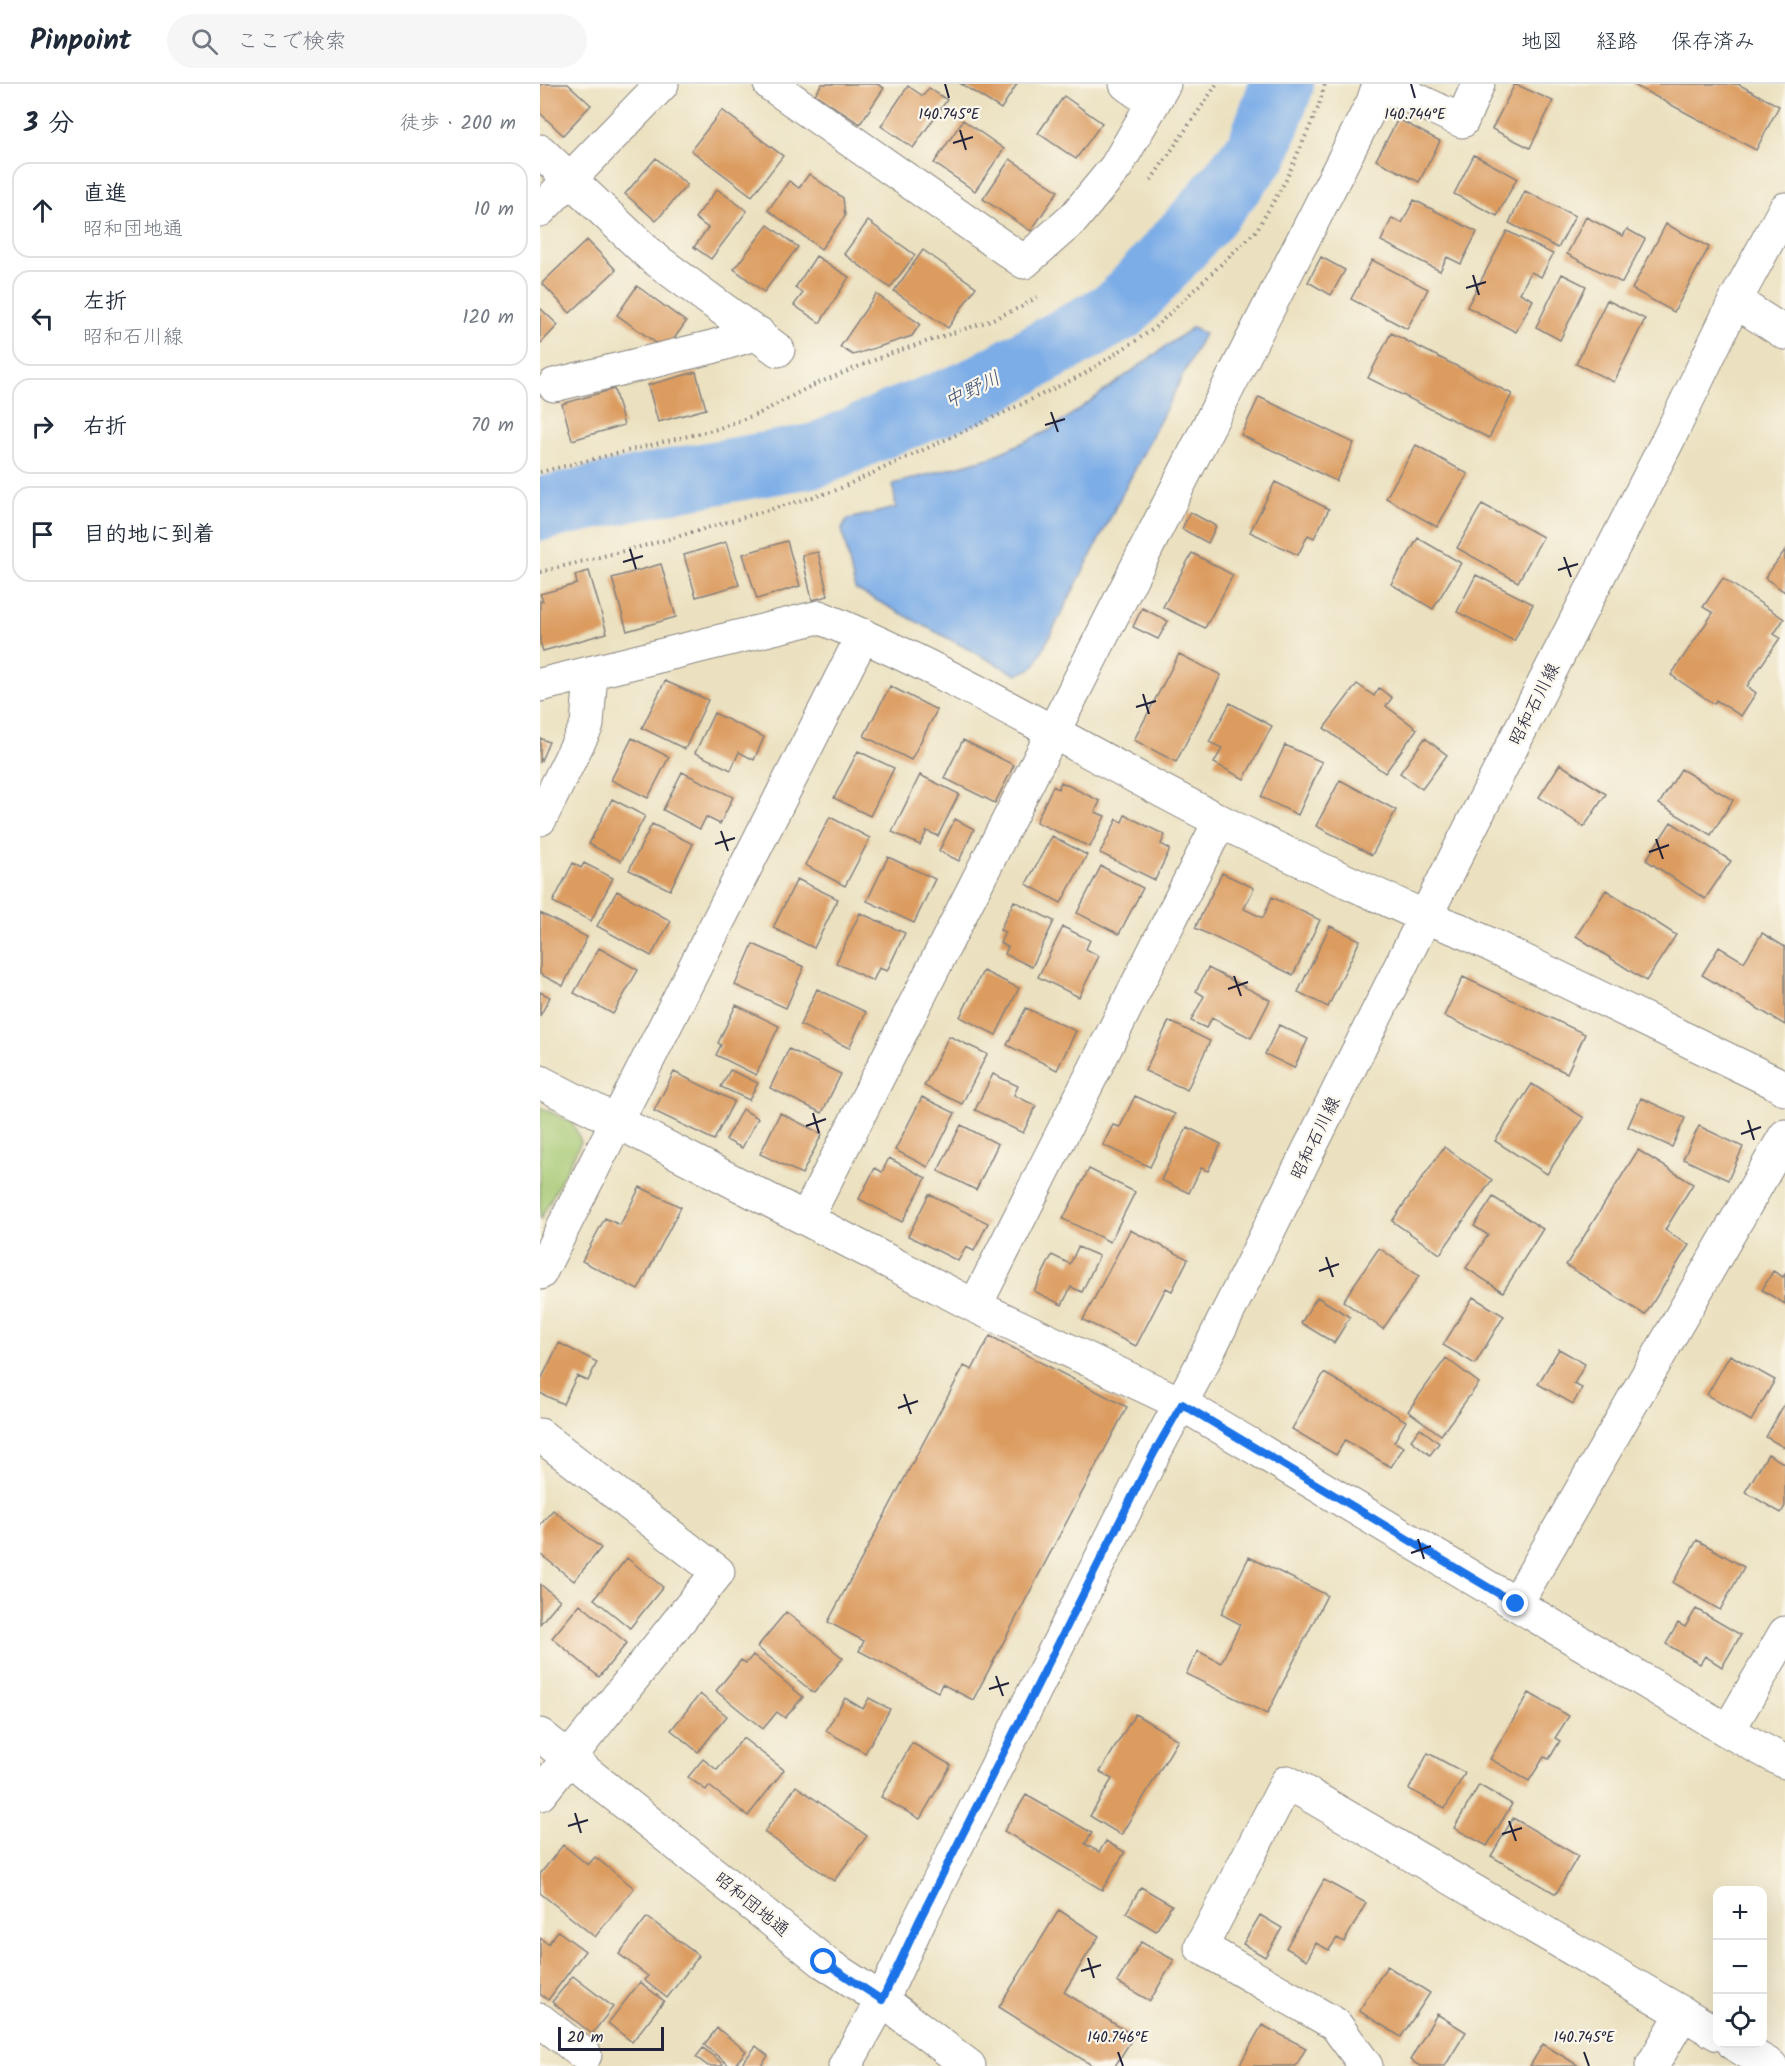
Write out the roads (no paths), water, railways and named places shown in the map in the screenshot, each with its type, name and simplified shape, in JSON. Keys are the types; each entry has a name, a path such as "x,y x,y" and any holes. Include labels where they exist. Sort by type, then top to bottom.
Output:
{"street":[{"path":"540,210 662,84"},
{"path":"770,84 1024,262 1072,219 1116,167 1159,93 1126,84"},
{"path":"806,1219 1373,102 1379,84"},
{"path":"1383,84 1462,121 1478,84"},
{"path":"540,151 568,180 651,256 768,342 712,347 554,385"},
{"name":"昭和石川線","path":"845,2066 882,2000 920,1919 1154,1453 1182,1404 1425,917 1635,506 1735,301 1785,209"},
{"path":"1735,301 1785,333"},
{"path":"540,685 819,617 863,636 1053,731 1220,821 1425,917 1460,930 1785,1089"},
{"path":"540,1273 863,636"},
{"path":"540,819 587,725 591,673"},
{"path":"975,1306 1220,821"},
{"path":"540,1082 975,1306 1182,1404 1728,1731 1785,1762"},
{"path":"1516,1604 1785,1136"},
{"path":"540,1435 718,1572 568,1756 540,1794"},
{"path":"1728,1731 1785,1633"},
{"name":"昭和団地通","path":"540,1735 824,1962 882,2000 969,2066"},
{"path":"1366,2066 1335,2024 1201,1947 1287,1782 1713,2031"},
{"path":"1652,2066 1683,2013"},
{"path":"540,2020 585,2055"},
{"path":"1742,2048 1771,2066"}],"water":[{"path":"1193,327 1204,334 1034,667 1017,675 855,589 842,529 848,519 896,508 893,484 989,458 1050,430"}],"waterway":[{"name":"中野川","path":"540,509 680,479 817,455 890,423 971,392 1121,309 1204,217 1258,150 1282,84"}]}
